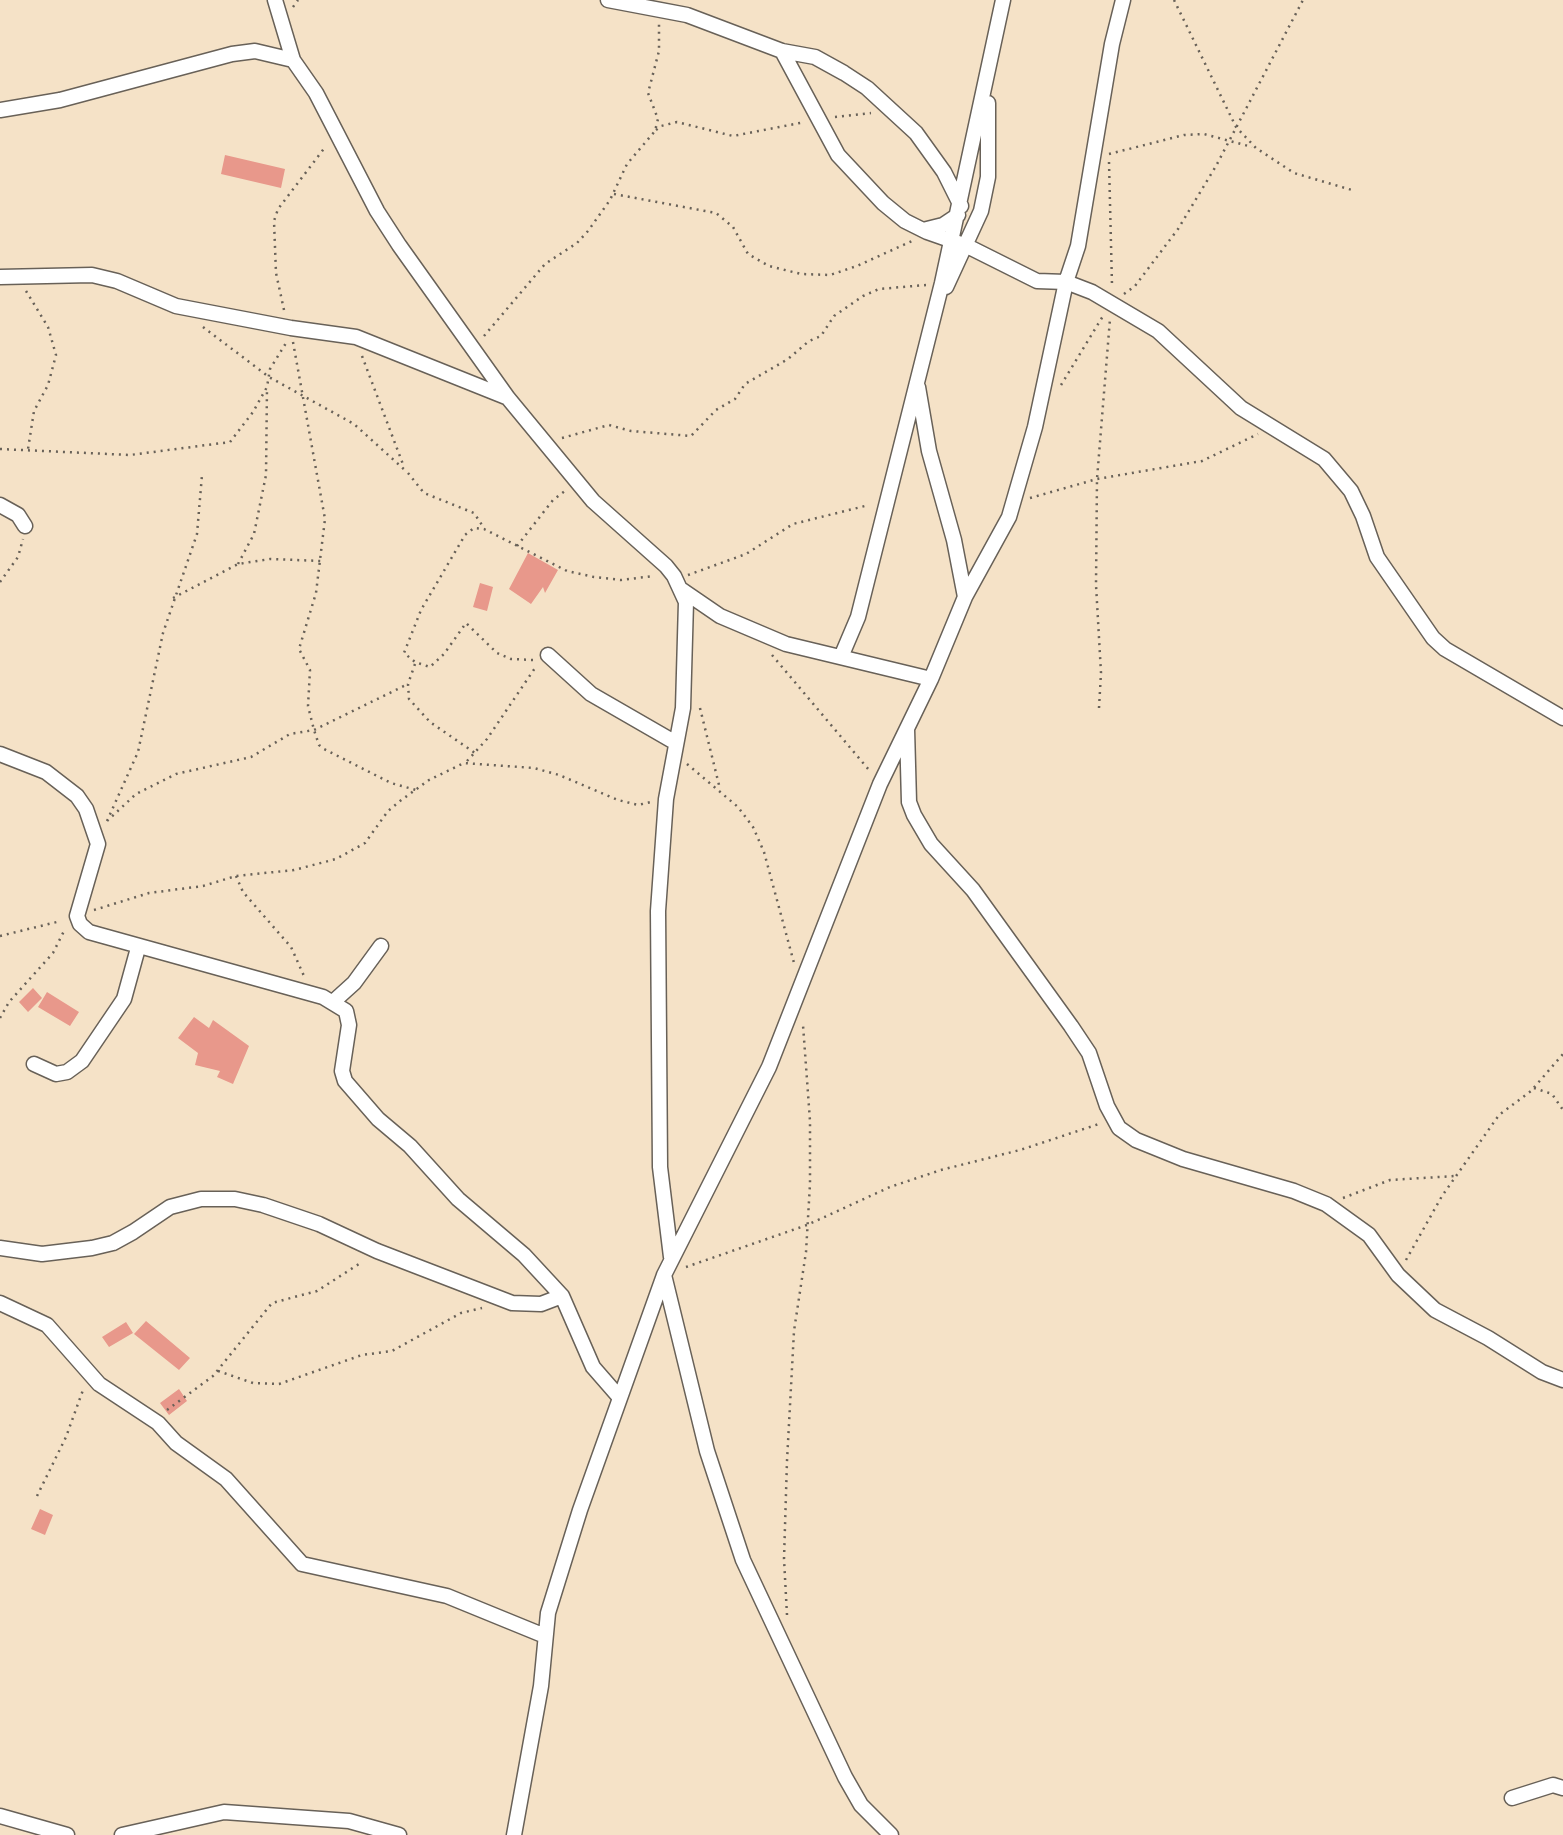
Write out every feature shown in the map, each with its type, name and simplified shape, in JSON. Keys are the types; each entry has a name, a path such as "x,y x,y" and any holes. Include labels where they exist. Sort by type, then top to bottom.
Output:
{"street":[{"path":"275,0 293,60 316,93 377,211 471,350 593,501 675,580 720,616 754,633 931,679"},
{"path":"608,0 687,15 782,51 815,57 867,88 929,149 960,210"},
{"path":"841,657 858,617 953,239 1003,0"},
{"path":"514,1835 541,1686 548,1613 664,1275 769,1067 880,784 931,679 965,597 1009,517 1035,427 1066,282 1078,246 1112,44 1123,0"},
{"path":"0,110 60,100 196,61 232,54 256,51 293,60"},
{"path":"782,51 838,155 870,191 905,221 925,231 953,239 1037,281 1066,282 1111,303 1158,331 1233,402 1324,459 1351,491 1377,557 1433,638 1445,649 1563,718"},
{"path":"936,304 967,246 981,211 988,177 990,140 987,84"},
{"path":"925,231 943,225 960,210"},
{"path":"6,277 92,275 117,281 176,306 291,328 356,337 508,398"},
{"path":"917,380 929,451 954,540 965,597"},
{"path":"0,505 18,515 24,526"},
{"path":"671,1257 660,1167 658,911 666,799 683,708 686,664 687,614 675,580"},
{"path":"548,655 591,694 675,745"},
{"path":"907,726 909,802 914,815 931,844 973,890 1072,1026 1097,1070 1112,1119 1128,1135 1155,1149 1210,1168 1294,1191 1352,1220 1368,1235 1398,1275 1436,1310 1542,1372 1563,1380"},
{"path":"0,754 47,772 86,808 98,844 77,916 89,932 333,1002 346,1011 349,1019 342,1071 358,1097 378,1119 410,1146 458,1199 524,1255 562,1296 593,1367 620,1398"},
{"path":"333,1002 354,983 381,946"},
{"path":"34,1063 56,1074 67,1072 82,1061 124,999 138,948"},
{"path":"0,1248 42,1254 92,1248 113,1243 170,1207 220,1198 263,1205 319,1224 380,1252 512,1303 541,1304 562,1296"},
{"path":"664,1275 707,1451 743,1560 845,1777 861,1805 891,1835"},
{"path":"0,1303 47,1325 89,1373 121,1401 153,1419 176,1443 226,1479 302,1564 447,1596 545,1636"},
{"path":"1512,1798 1553,1785 1563,1788"},
{"path":"122,1835 224,1812 349,1821 399,1835"},
{"path":"0,1816 67,1835"}],"path":[{"path":"1174,0 1236,127 1256,148 1294,173 1352,190"},
{"path":"1056,393 1111,303 1135,286 1178,229 1229,140 1303,0"},
{"path":"655,131 658,119 648,93 661,41 656,9"},
{"path":"471,350 545,264 577,243 588,231 612,194 627,164 660,126 677,122 733,136 819,119 891,111"},
{"path":"291,328 276,273 272,227 278,209 322,153 334,129"},
{"path":"1108,154 1184,135 1204,134 1256,148"},
{"path":"1099,708 1101,673 1096,585 1097,479 1111,303 1107,143"},
{"path":"612,194 724,217 748,254 769,266 801,274 830,275 857,266 889,254 925,231"},
{"path":"6,277 40,310 56,349 48,385 30,424 28,449"},
{"path":"545,442 610,425 631,431 691,436 716,410 735,399 745,384 788,359 809,341 821,336 834,316 863,296 879,289 942,283"},
{"path":"197,323 269,377 354,424 407,472"},
{"path":"238,565 254,534 266,475 269,377 290,332 324,500 325,537 321,561 312,611 299,649 310,670 308,706 314,730 324,749 391,783 416,790"},
{"path":"356,337 379,408 387,419 407,472 424,493 474,513 484,529"},
{"path":"0,449 28,449 88,456 130,455 222,444 230,442 243,428 267,387"},
{"path":"1013,502 1097,479 1202,461 1252,438 1270,424"},
{"path":"202,475 197,534 173,598 138,752 106,822 136,794 176,774 241,760 265,751 290,734 314,730 408,684"},
{"path":"517,546 553,500 578,482"},
{"path":"77,916 149,893 203,886 236,876 294,870 351,853 365,843 388,811 416,790 475,754 540,659 520,660 504,656 466,623 444,654 430,667 407,658 404,647 421,610 464,534 474,528 484,529 567,570 594,577 675,580 698,574 746,554 793,524 886,501"},
{"path":"0,582 20,551 24,526"},
{"path":"173,598 238,565 270,559 321,561"},
{"path":"771,654 880,784"},
{"path":"415,662 408,684 410,699 421,713 475,754"},
{"path":"696,698 720,790"},
{"path":"675,745 692,770 720,790 753,827 764,852 800,989"},
{"path":"461,764 485,763 543,770 601,795 638,804 666,799"},
{"path":"236,876 243,892 291,947 305,978"},
{"path":"0,936 68,919 59,944 9,1002 0,1018"},
{"path":"788,1626 784,1559 787,1461 794,1331 807,1226 810,1121 802,1014"},
{"path":"1398,1275 1455,1176 1499,1115 1534,1088 1563,1054"},
{"path":"1534,1088 1552,1094 1563,1110"},
{"path":"664,1275 807,1226 890,1187 941,1170 1020,1150 1112,1119"},
{"path":"1319,1202 1341,1199 1390,1180 1455,1176"},
{"path":"153,1419 218,1371 272,1303 317,1291 351,1267 380,1252"},
{"path":"218,1371 253,1383 279,1384 362,1355 391,1351 461,1313 512,1303"},
{"path":"37,1496 66,1437 89,1373"}],"building":[{"path":"225,155 285,169 281,188 221,174"},
{"path":"528,553 558,570 545,593 543,587 531,604 509,589"},
{"path":"480,583 493,587 487,611 473,607"},
{"path":"33,988 42,998 28,1012 19,1002"},
{"path":"47,992 79,1012 70,1026 38,1007"},
{"path":"194,1017 209,1028 213,1020 249,1046 233,1084 217,1077 220,1071 195,1065 198,1053 178,1038"},
{"path":"146,1321 190,1358 179,1370 134,1334"},
{"path":"126,1322 133,1333 109,1347 102,1337"},
{"path":"179,1389 187,1401 169,1415 160,1403"},
{"path":"40,1509 53,1515 45,1535 31,1529"}]}
